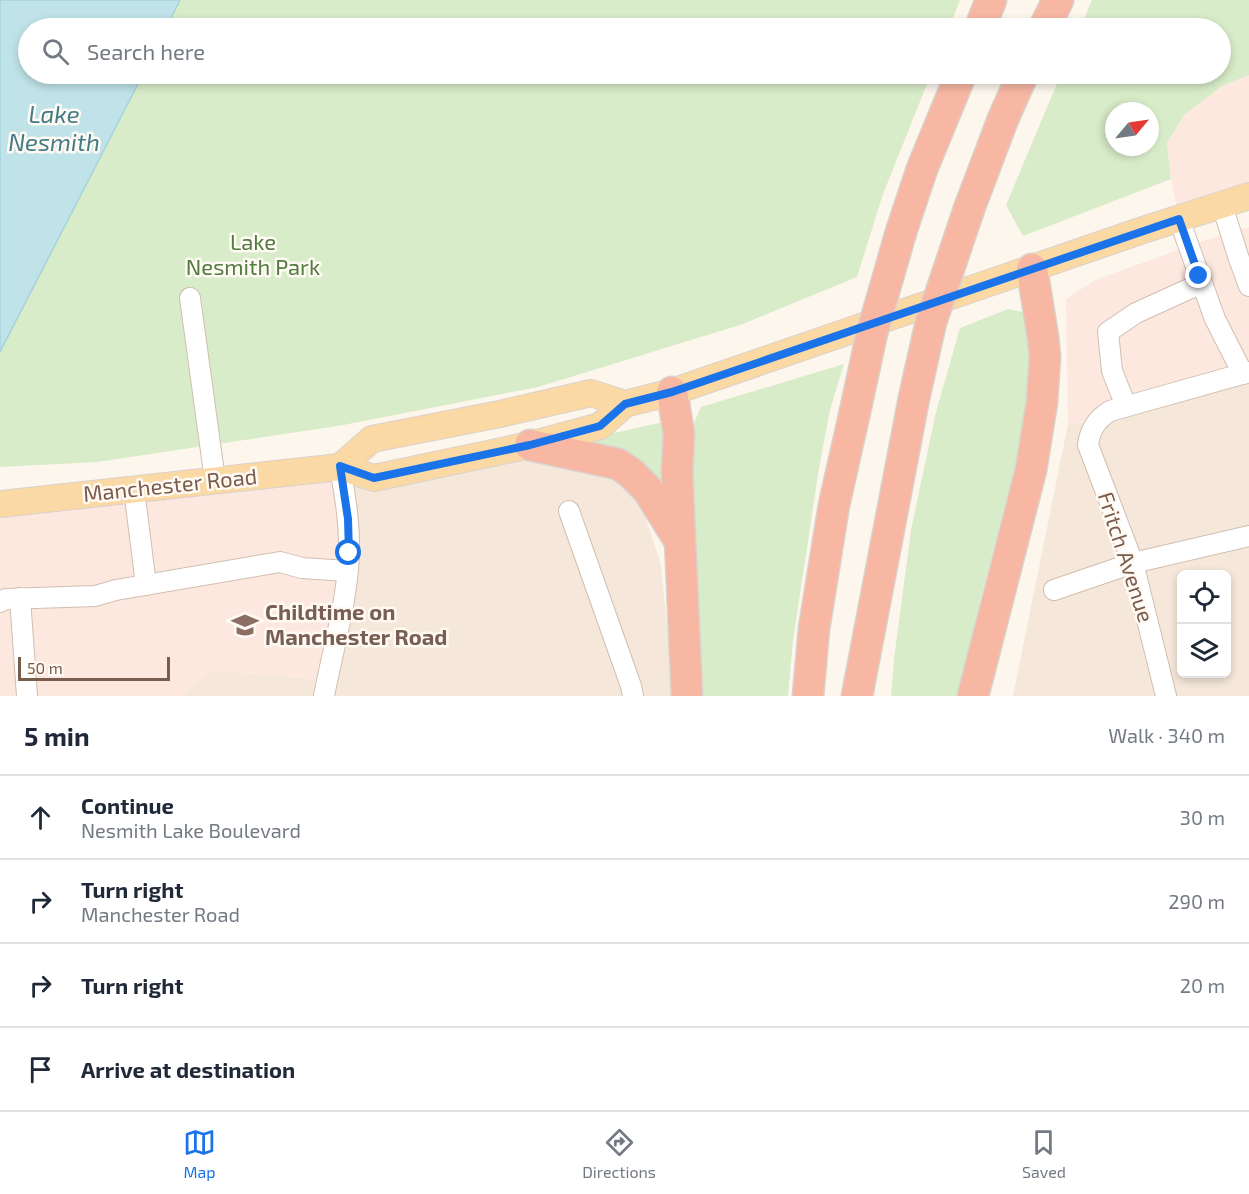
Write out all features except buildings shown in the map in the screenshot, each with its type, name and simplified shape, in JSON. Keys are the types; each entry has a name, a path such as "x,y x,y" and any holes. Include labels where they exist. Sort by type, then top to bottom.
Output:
{"highway":[{"path":"984,18 992,0"},
{"path":"1049,18 1058,0"},
{"path":"808,696 814,629 834,505 872,333 922,169 957,84"},
{"path":"857,696 930,322 969,209 1003,118 1018,84"},
{"path":"973,696 1031,470 1042,402 1045,357 1032,269"},
{"path":"672,392 679,434 677,471 687,696"},
{"path":"530,445 618,464 648,490 680,541"}],"main road":[{"name":"Manchester Road","path":"0,504 340,466 374,478 530,445 600,426 625,404 672,392 1249,196"},
{"path":"340,466 372,439 500,414 591,393 625,404"}],"street":[{"path":"1222,205 1243,255 1249,286"},
{"path":"1179,219 1215,319 1246,373 1126,406 1112,371 1108,332 1136,313 1202,283"},
{"path":"190,298 215,480"},
{"name":"Fritch Avenue","path":"1126,406 1110,411 1097,421 1092,429 1088,445 1133,563 1166,696"},
{"path":"324,696 346,592 348,519 340,466"},
{"path":"134,489 146,585"},
{"path":"569,511 633,696"},
{"path":"1054,590 1133,563 1249,536"},
{"path":"0,602 20,598 95,596 116,590 280,562 302,568 347,571"},
{"path":"20,598 27,696"}],"shaded area":[{"path":"1249,75 1249,196 1179,219 1167,143 1184,115 1222,86"},
{"path":"1249,227 1249,372 1097,421 1068,424 1066,299 1095,280"},
{"path":"1249,372 1249,696 1013,696 1068,424 1097,421"},
{"path":"530,445 631,473 661,565 674,696 181,696 212,670 306,678 326,684 340,467 374,478"},
{"path":"340,467 348,519 326,684 306,678 212,670 181,696 0,696 0,504"}],"green space":[{"path":"180,0 960,0 953,18 171,18"},
{"path":"1092,0 1249,0 1249,75 1231,82 1231,18 1084,18"},
{"name":"Lake Nesmith Park","path":"138,84 927,84 883,194 857,277 740,325 538,387 338,426 97,462 0,467 0,352"},
{"path":"1057,84 1227,84 1184,115 1167,143 1171,179 1023,236 1006,205"},
{"path":"1008,309 1024,312 1032,333 1022,442 980,601 959,696 891,696 911,530 936,412 960,328"},
{"path":"844,364 830,410 819,468 793,640 788,696 699,696 685,443 701,407"},
{"path":"664,422 670,492 591,438"}],"water":[{"name":"Lake Nesmith","path":"0,0 180,0 171,18 18,18 18,84 138,84 0,352"}],"place":[{"name":"Childtime on Manchester Road","path":"245,625"}],"route":[{"path":"349,553 348,519 340,466 374,478 530,445 600,426 625,404 672,392 1179,219 1199,276"}]}
